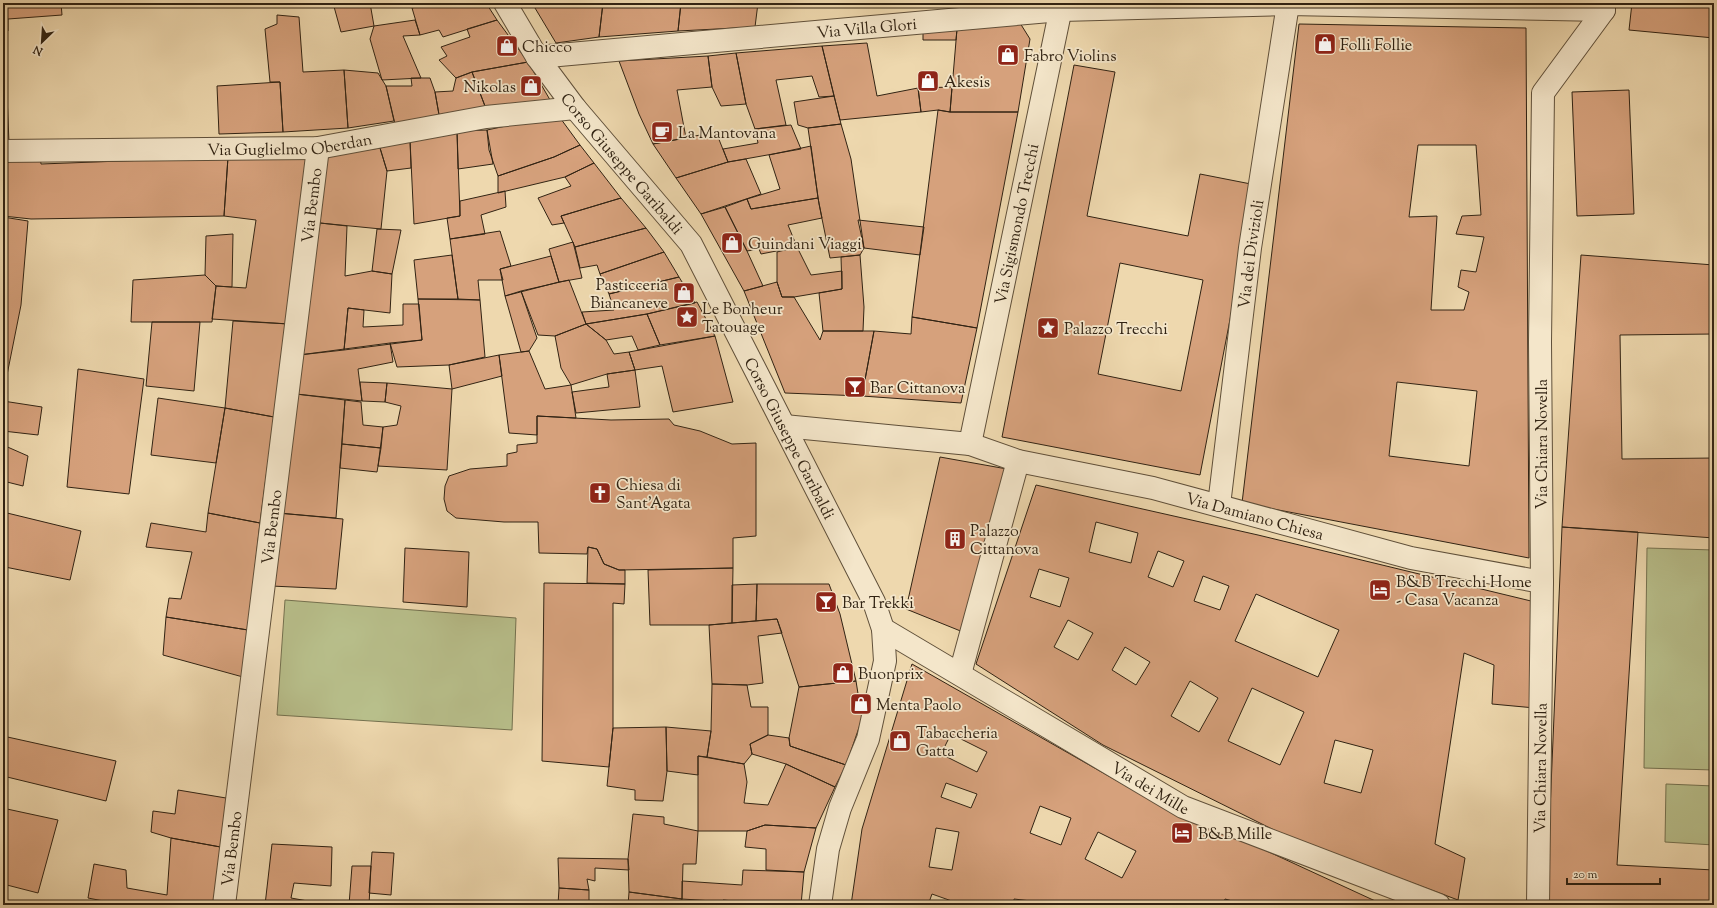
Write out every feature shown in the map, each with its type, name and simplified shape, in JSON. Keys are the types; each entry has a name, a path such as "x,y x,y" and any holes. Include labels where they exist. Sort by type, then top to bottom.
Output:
{"street":[{"name":"Corso Giuseppe Garibaldi","path":"505,3 537,57 575,108 691,244 874,602 883,629 885,661 878,701 868,739 840,808 828,849 820,905"},
{"name":"Via Villa Glori","path":"537,57 1061,6 1288,4 1604,7"},
{"name":"Via dei Divizioli","path":"1219,506 1250,248 1288,4"},
{"name":"Via Sigismondo Trecchi","path":"970,444 1061,6"},
{"name":"Via Chiara Novella","path":"1538,905 1542,582 1540,342 1543,93 1604,7"},
{"name":"Via Guglielmo Oberdan","path":"3,151 318,148 486,117 575,108"},
{"name":"Via Bembo","path":"224,905 318,148"},
{"name":"Via Damiano Chiesa","path":"784,426 970,444 1018,461 1153,488 1411,558 1542,582"},
{"path":"960,674 1018,461"},
{"name":"Via dei Mille","path":"883,629 1183,807 1439,905"}],"green space":[{"path":"1647,548 1714,550 1714,770 1644,768"},
{"path":"285,600 516,618 512,730 277,715"},
{"path":"1666,784 1714,786 1714,845 1665,842"}],"building":[{"path":"3,3 61,3 62,15 8,19 8,31 3,31"},
{"path":"333,3 370,3 374,26 341,32"},
{"path":"425,3 486,3 497,20 443,37 439,30 420,35 412,8 426,5"},
{"path":"532,3 603,3 599,37 556,43"},
{"path":"603,3 681,3 678,31 599,37"},
{"path":"681,3 758,3 755,27 678,31"},
{"path":"929,3 955,3 929,6"},
{"path":"1632,3 1714,3 1714,38 1629,30"},
{"path":"277,15 299,17 303,72 344,70 348,128 283,132 280,82 270,82 265,29 277,24"},
{"path":"415,20 420,35 403,36 421,78 382,80 370,39 374,26"},
{"path":"497,20 528,62 472,72 456,78 439,60 447,56 441,47 470,37 467,29"},
{"path":"1020,23 1030,39 1018,112 950,112 957,29"},
{"path":"1299,24 1526,28 1529,558 1242,503","holes":["1418,145 1476,145 1481,215 1462,216 1456,234 1484,237 1476,272 1461,270 1458,287 1469,292 1464,310 1431,310 1437,216 1409,217","1397,382 1477,391 1469,466 1389,456"]},
{"path":"923,29 957,29 956,40 923,40"},
{"path":"867,43 877,96 918,88 921,112 840,120 822,46"},
{"path":"822,46 834,96 819,97 812,76 776,80 786,125 755,129 746,104 736,53"},
{"path":"736,53 746,104 721,106 712,87 708,56"},
{"path":"708,56 712,87 677,90 686,138 653,144 639,114 619,61"},
{"path":"528,62 553,105 488,114 472,72"},
{"path":"1074,65 1115,72 1087,216 1188,236 1200,174 1256,185 1200,475 1002,437","holes":["1120,263 1203,280 1181,391 1098,374"]},
{"path":"344,70 378,73 386,86 394,121 348,128"},
{"path":"472,72 488,114 441,126 435,92 453,91 456,78"},
{"path":"411,78 430,78 435,92 441,126 396,128 386,86 412,86"},
{"path":"280,82 283,132 219,134 217,86"},
{"path":"952,87 950,112 938,110 921,112 918,88"},
{"path":"1629,90 1634,214 1577,216 1572,92"},
{"path":"3,95 7,95 9,143 3,144"},
{"path":"834,96 841,124 808,128 798,125 794,102"},
{"path":"938,110 950,112 1018,112 977,328 912,317"},
{"path":"558,115 580,145 554,157 498,176 489,150 487,130"},
{"path":"841,124 851,159 864,248 860,255 830,258 819,204 808,128"},
{"path":"791,125 801,149 728,162 723,149 758,143 755,129"},
{"path":"487,130 493,164 458,169 457,131"},
{"path":"457,131 460,216 414,224 410,140"},
{"path":"716,132 728,162 676,178 653,144"},
{"path":"410,140 411,168 387,171 380,148"},
{"path":"580,145 594,163 565,177 498,193 498,176 554,157"},
{"path":"811,146 818,198 751,209 747,199 780,189 769,155"},
{"path":"380,148 387,171 381,229 320,223 326,156"},
{"path":"3,154 40,155 41,164 228,157 224,216 31,219 3,216"},
{"path":"228,157 309,157 289,324 212,319 216,286 246,288 256,220 224,216"},
{"path":"746,159 761,194 701,214 676,178 728,162"},
{"path":"594,163 621,198 561,216 564,223 552,225 538,198 571,186 565,177"},
{"path":"505,191 506,207 481,215 485,234 450,239 447,218 460,216 460,201"},
{"path":"621,198 646,228 575,247 561,216"},
{"path":"818,198 822,218 788,225 797,247 761,254 759,249 747,251 725,207 747,199 751,209"},
{"path":"725,207 763,286 744,291 701,214"},
{"path":"3,217 28,221 21,305 7,375 3,374"},
{"path":"858,220 924,227 920,255 864,248"},
{"path":"320,223 347,226 345,276 372,271 392,274 390,313 348,308 344,350 299,355"},
{"path":"646,228 664,252 600,274 597,265 580,268 575,247"},
{"path":"377,229 401,230 392,274 372,271"},
{"path":"500,231 511,266 500,269 503,280 478,280 480,300 458,299 450,239"},
{"path":"233,234 232,287 216,286 205,275 206,236"},
{"path":"573,242 582,278 559,282 549,249"},
{"path":"797,247 811,275 842,271 842,289 794,297 782,297 777,282 777,252"},
{"path":"664,252 679,277 609,294 600,274"},
{"path":"452,255 458,299 418,299 414,260"},
{"path":"860,255 864,307 863,331 823,331 819,293 842,289 841,257"},
{"path":"1581,255 1714,265 1714,334 1620,335 1622,459 1714,458 1714,538 1562,527"},
{"path":"551,256 559,282 505,296 500,269"},
{"path":"205,275 216,286 212,322 131,322 133,280"},
{"path":"679,277 695,303 647,314 586,324 582,312 614,310 609,294"},
{"path":"569,280 586,324 555,336 538,335 521,291"},
{"path":"777,282 782,297 794,297 820,340 823,331 874,331 862,396 785,393 744,291"},
{"path":"521,291 537,338 529,351 521,352 505,296"},
{"path":"418,299 480,300 485,357 449,365 397,367 390,343 422,340"},
{"path":"697,302 715,336 660,345 647,314"},
{"path":"403,304 419,304 422,340 344,350 348,308 364,310 363,327 403,325"},
{"path":"647,314 660,345 638,350 632,336 606,340 586,324"},
{"path":"912,317 977,328 961,403 862,396 874,331 911,334"},
{"path":"233,321 289,324 274,417 225,408"},
{"path":"152,322 200,322 194,391 146,386"},
{"path":"586,324 606,340 614,354 629,352 635,370 607,374 571,385 561,368 555,336"},
{"path":"715,336 733,402 673,412 662,366 635,370 629,352"},
{"path":"390,343 393,362 358,369 362,401 296,394 299,355"},
{"path":"529,351 545,389 571,385 576,418 537,416 537,435 509,433 499,355"},
{"path":"499,355 502,376 452,389 449,365"},
{"path":"78,369 144,379 129,494 67,487"},
{"path":"635,370 640,407 576,413 572,392 609,387 607,374"},
{"path":"360,382 387,383 385,402 362,401"},
{"path":"387,383 452,389 447,470 378,466 383,427 397,425 401,406 385,402"},
{"path":"296,394 345,400 336,518 278,513"},
{"path":"158,398 225,408 216,463 151,455"},
{"path":"345,400 361,402 363,425 383,427 381,448 342,444"},
{"path":"3,401 42,407 38,435 3,431"},
{"path":"225,408 274,417 260,523 208,513"},
{"name":"Chiesa di Sant'Agata","path":"537,416 611,420 669,419 674,425 700,431 732,444 756,443 756,536 733,538 733,568 619,570 604,564 597,549 588,547 587,554 539,553 538,522 504,522 456,518 447,511 444,499 445,486 449,476 470,469 507,466 507,454 517,452 517,445 537,443"},
{"path":"342,444 381,448 377,472 340,468"},
{"path":"3,445 28,456 23,486 3,481"},
{"name":"Palazzo Cittanova","path":"940,457 1007,469 963,632 906,609"},
{"path":"1036,485 1258,535 1531,601 1535,708 1492,704 1494,665 1464,653 1435,844 1465,858 1458,900 1284,835 1103,745 976,664","holes":["1096,522 1138,533 1131,563 1089,552","1158,551 1184,561 1173,587 1148,577","1039,569 1069,578 1060,607 1030,597","1203,576 1229,586 1220,610 1194,601","1256,594 1339,630 1318,677 1235,641","1068,620 1093,633 1078,660 1054,647","1125,647 1150,662 1136,685 1112,670","1190,681 1218,698 1199,732 1171,716","1252,688 1304,712 1280,765 1228,741","1335,740 1373,750 1361,793 1324,783"]},
{"path":"3,512 81,531 70,580 5,567 3,574"},
{"path":"208,513 260,523 248,630 166,617 169,598 181,599 192,552 146,547 151,523 206,532"},
{"path":"278,513 343,519 336,589 271,586"},
{"path":"1562,527 1638,532 1617,865 1714,870 1714,905 1546,905"},
{"path":"588,547 597,549 604,564 619,570 625,570 625,584 587,583"},
{"path":"405,548 469,552 467,607 403,602"},
{"path":"733,568 732,623 709,625 650,625 648,570"},
{"path":"544,583 625,584 624,604 613,603 613,728 609,767 542,761"},
{"path":"757,584 829,584 840,614 856,681 799,687 777,619 756,621"},
{"path":"757,584 756,621 732,623 732,585"},
{"path":"166,617 248,630 243,677 163,655"},
{"path":"777,619 782,633 758,636 763,683 747,685 712,684 709,625"},
{"path":"912,664 1128,787 1384,905 1247,905 1225,899 1223,905 1056,905 1014,899 1014,905 963,905 932,894 928,905 851,905 862,829","holes":["951,734 987,752 977,772 941,754","946,783 977,794 971,808 941,797","1040,806 1071,818 1061,845 1030,833","936,828 959,832 952,870 929,867","1098,832 1136,851 1122,878 1085,859"]},
{"path":"856,681 862,719 846,765 790,746 789,738 799,687"},
{"path":"712,684 747,685 751,707 768,707 768,735 750,744 752,754 744,764 707,757 711,731"},
{"path":"666,727 711,731 707,757 698,756 698,775 667,771"},
{"path":"666,727 667,771 663,801 635,800 635,790 607,786 613,728"},
{"path":"768,735 789,738 790,746 846,765 835,787 786,764 752,754 750,744"},
{"path":"3,736 116,761 106,801 3,776"},
{"path":"698,756 744,764 747,782 744,803 768,805 786,764 835,787 816,828 765,825 747,831 698,831"},
{"path":"178,790 232,799 226,848 171,838 151,832 153,811 175,814"},
{"path":"7,809 58,820 38,893 3,884 3,821"},
{"path":"633,814 664,817 664,824 698,831 696,864 683,864 682,899 629,892 628,859"},
{"path":"765,825 816,828 804,872 766,870 766,849 745,847 747,831"},
{"path":"171,838 226,848 218,905 124,905 88,898 94,864 126,870 127,888 167,895"},
{"path":"272,844 332,847 331,886 294,883 291,898 330,905 265,905"},
{"path":"372,852 394,853 391,895 369,893"},
{"path":"558,858 628,859 629,870 595,868 595,881 587,879 589,890 559,888"},
{"path":"352,866 371,866 369,905 349,905"},
{"path":"743,870 804,872 801,905 775,905 682,899 682,881 742,885"},
{"path":"559,888 589,890 589,905 558,905"},
{"path":"629,892 682,899 682,905 628,905"},
{"path":"723,900 775,905 722,905"}],"place":[{"name":"Folli Follie","path":"1325,44"},
{"name":"Chicco","path":"507,46"},
{"name":"Fabro Violins","path":"1008,55"},
{"name":"Akesis","path":"928,81"},
{"name":"Nikolas","path":"531,86"},
{"name":"La Mantovana","path":"662,132"},
{"name":"Guindani Viaggi","path":"732,243"},
{"name":"Pasticceria Biancaneve","path":"684,293"},
{"name":"Le Bonheur Tatouage","path":"687,317"},
{"name":"Palazzo Trecchi","path":"1048,328"},
{"name":"Bar Cittanova","path":"855,387"},
{"name":"Chiesa di Sant'Agata","path":"600,493"},
{"name":"Palazzo Cittanova","path":"955,539"},
{"name":"B&B Trecchi Home - Casa Vacanza","path":"1380,590"},
{"name":"Bar Trekki","path":"826,602"},
{"name":"Buonprix","path":"843,673"},
{"name":"Menta Paolo","path":"861,704"},
{"name":"Tabaccheria Gatta","path":"900,741"},
{"name":"B&B Mille","path":"1182,833"}]}
